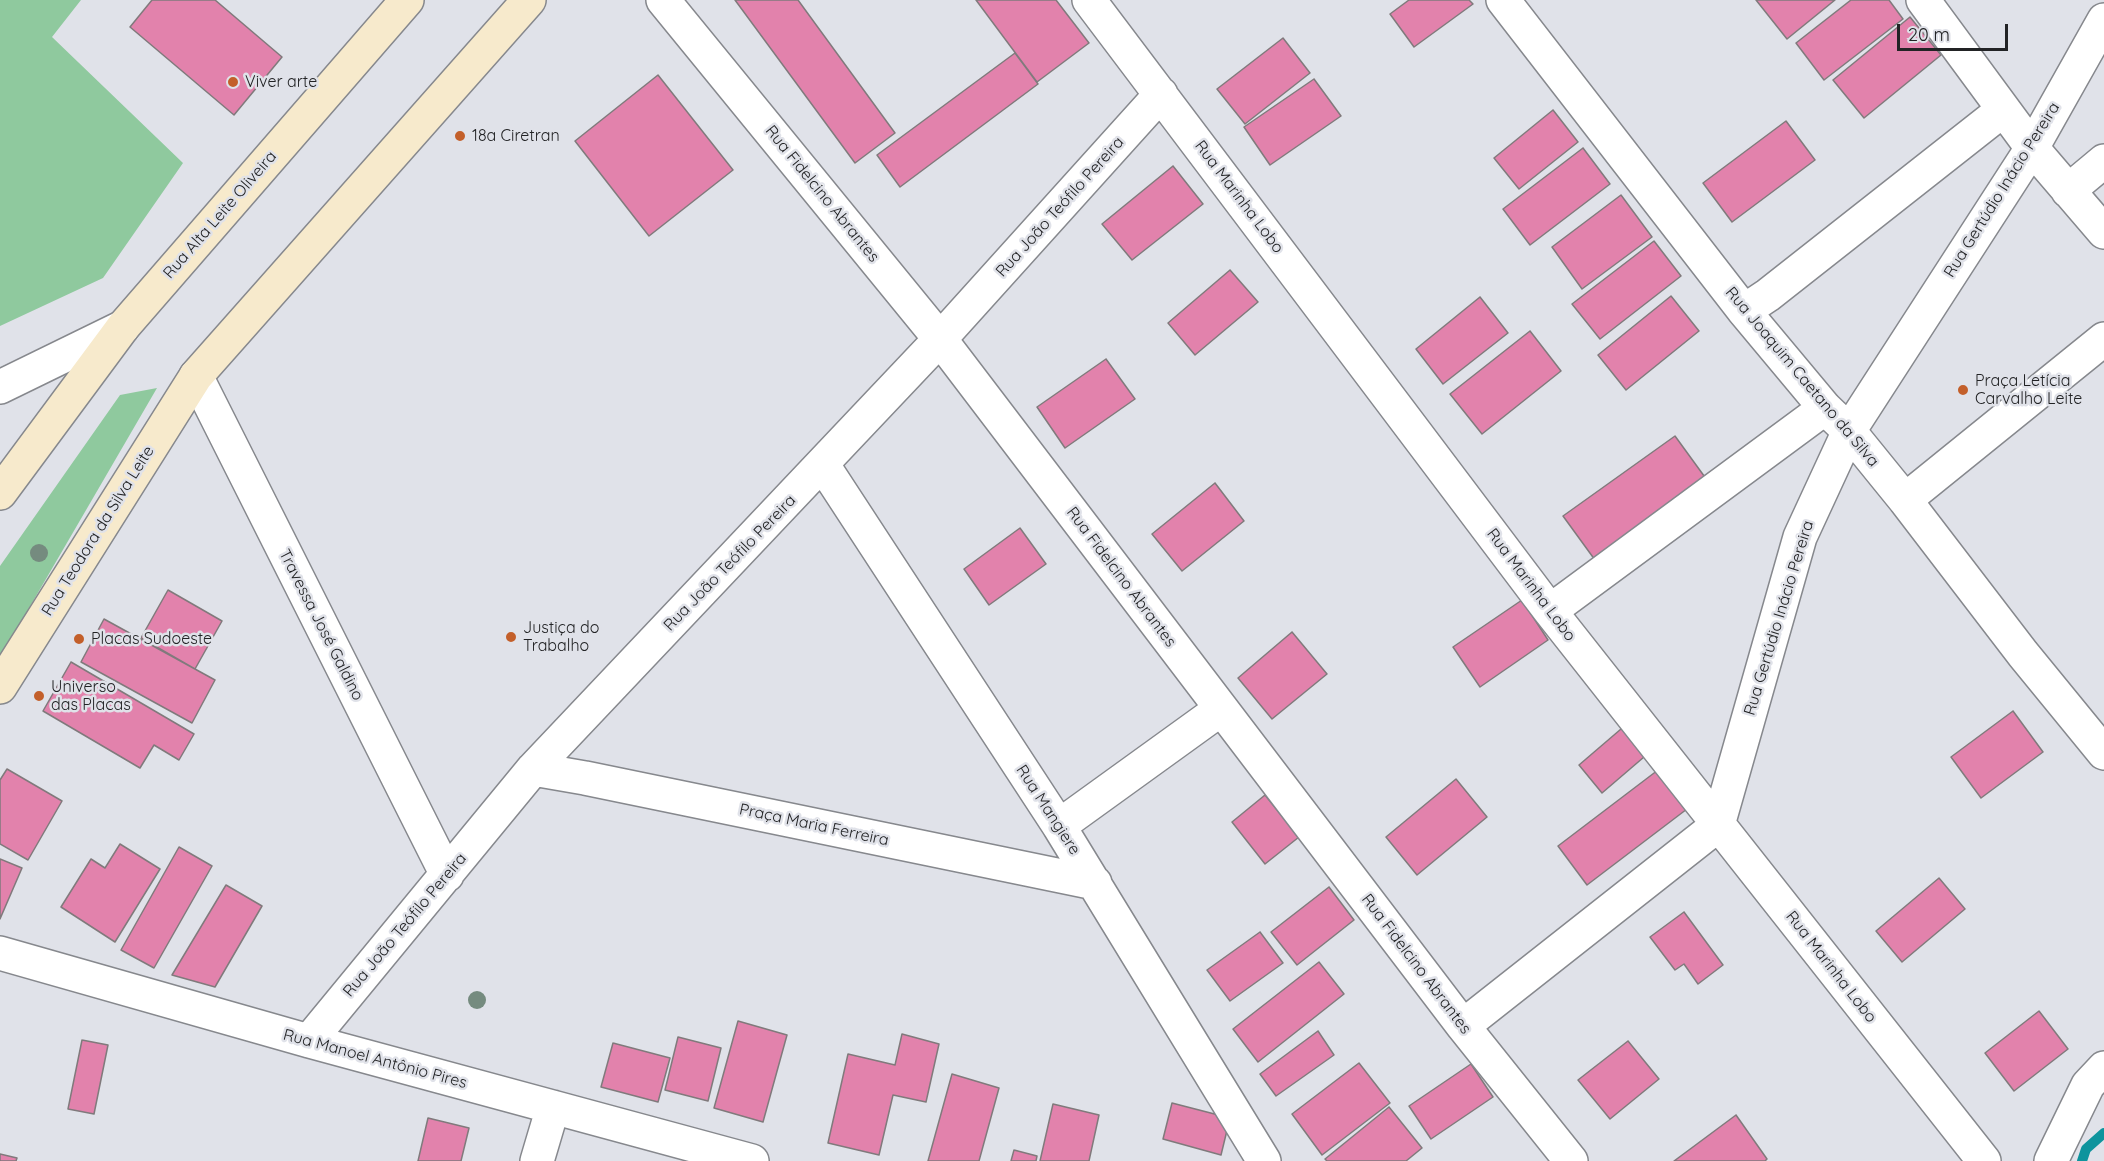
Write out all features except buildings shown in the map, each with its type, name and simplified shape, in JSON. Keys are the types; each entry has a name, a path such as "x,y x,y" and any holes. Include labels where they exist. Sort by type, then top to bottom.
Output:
{"main road":[{"name":"Rua Alta Leite Oliveira","path":"123,327 407,0"},
{"path":"196,376 529,0"},
{"path":"0,493 123,327"},
{"name":"Rua Teodora da Silva Leite","path":"0,687 196,376"}],"street":[{"name":"Rua Fidelcino Abrantes","path":"663,0 940,339 1463,1026 1571,1161"},
{"name":"Rua Marinha Lobo","path":"1089,0 1551,611 1984,1161"},
{"name":"Rua Joaquim Caetano da Silva","path":"1503,0 1744,311 1825,408 1849,431 2023,654 2104,753"},
{"path":"1932,3 2003,110 2032,148 2104,232"},
{"name":"Rua Gertúdio Inácio Pereira","path":"1718,825 1800,537 1849,431 2032,148 2104,20"},
{"name":"Rua João Teófilo Pereira","path":"309,1041 533,769 823,465 1161,94"},
{"path":"1744,311 1768,296 2003,110"},
{"path":"2068,191 2104,161"},
{"name":"Rua Alta Leite Oliveira","path":"0,387 123,327"},
{"path":"1905,500 2104,339"},
{"name":"Travessa José Galdino","path":"196,376 447,875"},
{"path":"1551,611 1825,408"},
{"name":"Rua Mangiere","path":"823,465 1059,826 1264,1161"},
{"path":"1059,826 1221,709"},
{"name":"Praça Maria Ferreira","path":"533,769 1095,884"},
{"path":"1463,1026 1718,825"},
{"name":"Rua Manoel Antônio Pires","path":"0,953 309,1041 752,1161"},
{"path":"2051,1161 2088,1085 2104,1068"},
{"path":"537,1161 553,1107"}],"green space":[{"path":"0,0 81,0 52,37 183,163 103,278 0,326"},
{"path":"157,388 0,658 0,566 120,395"}],"waterway":[{"path":"2082,1161 2086,1149 2104,1133"}],"place":[{"name":"Viver arte","path":"233,82"},
{"name":"18a Ciretran","path":"460,136"},
{"name":"Praça Letícia Carvalho Leite","path":"1963,390"},
{"name":"Justiça do Trabalho","path":"511,637"},
{"name":"Placas Sudoeste","path":"79,639"},
{"name":"Universo das Placas","path":"39,696"}]}
